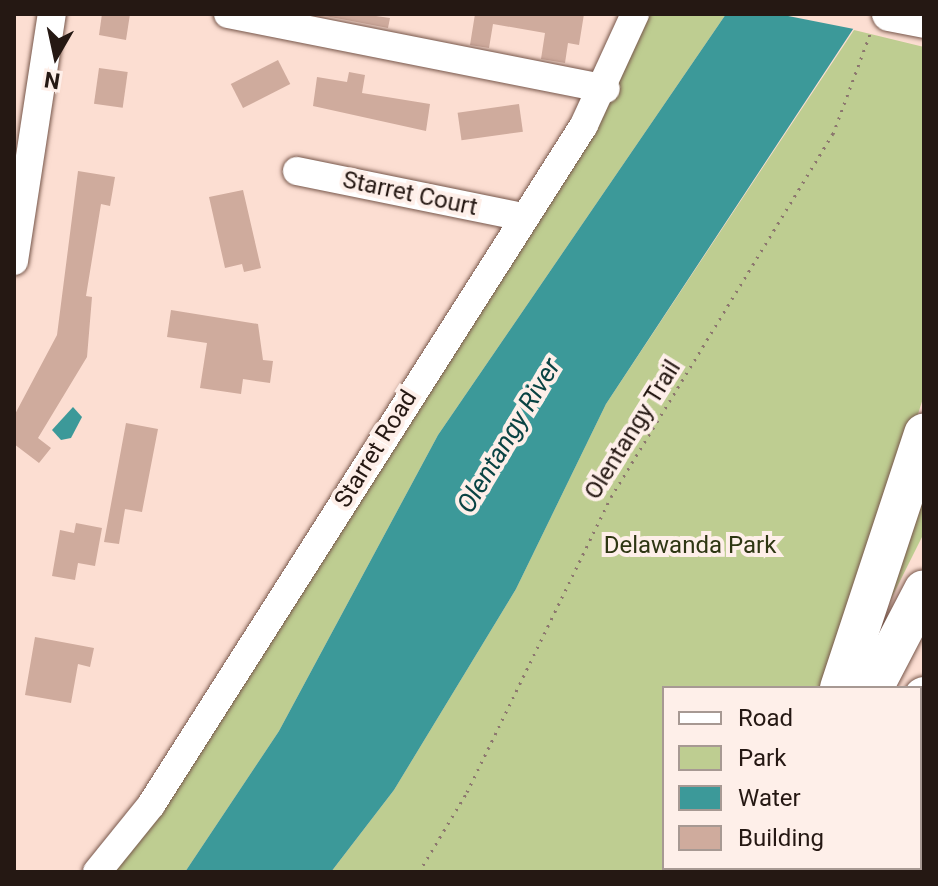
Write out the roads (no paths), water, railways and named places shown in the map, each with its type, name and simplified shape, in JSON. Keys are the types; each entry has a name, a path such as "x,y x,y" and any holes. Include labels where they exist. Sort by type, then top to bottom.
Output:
{"highway":[{"path":"841,686 924,434"},
{"path":"874,686 924,590"}],"street":[{"path":"14,261 25,111 52,14"},
{"path":"228,14 606,89"},
{"name":"Starret Road","path":"97,872 184,754 606,89 635,14"},
{"name":"Starret Court","path":"297,171 523,217"}],"water":[{"name":"Olentangy River","path":"726,14 863,14 606,404 516,589 394,790 331,872 185,872 279,731 438,435"},
{"path":"73,407 82,417 71,438 61,440 52,430"}],"park label":[{"name":"Delawanda Park","path":"690,546"}]}
